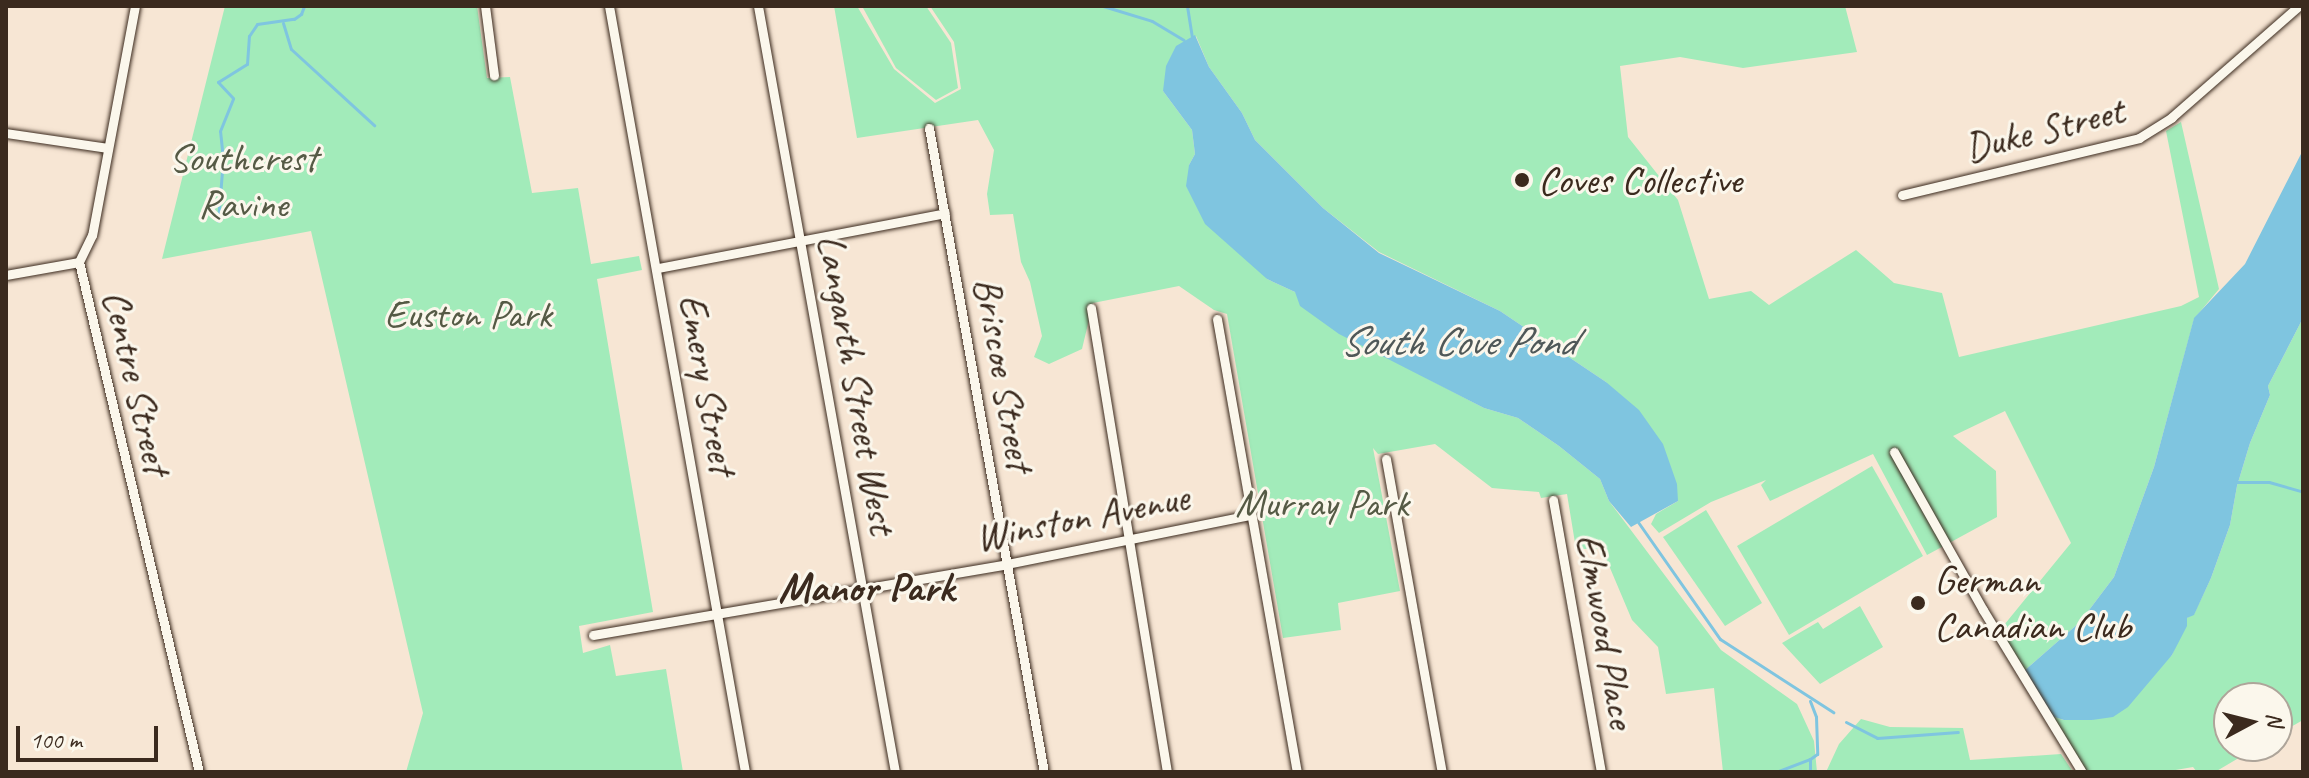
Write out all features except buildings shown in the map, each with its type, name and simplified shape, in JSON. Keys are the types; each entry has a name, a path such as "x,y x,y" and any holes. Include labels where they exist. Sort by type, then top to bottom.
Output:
{"street":[{"name":"Centre Street","path":"135,6 92,235 79,262 199,772"},
{"path":"485,6 494,75"},
{"name":"Emery Street","path":"609,6 658,268 745,772"},
{"name":"Langarth Street West","path":"758,6 895,772"},
{"name":"Duke Street","path":"1902,195 2139,138 2172,117 2299,6"},
{"name":"Briscoe Street","path":"929,128 1044,772"},
{"path":"6,133 107,148"},
{"path":"658,268 945,213"},
{"path":"6,275 79,262"},
{"path":"1091,308 1167,772"},
{"path":"1217,319 1297,772"},
{"path":"1894,452 1983,610 2082,772"},
{"path":"1386,459 1442,772"},
{"name":"Elmwood Place","path":"1553,500 1601,772"},
{"name":"Winston Avenue","path":"593,635 1007,564 1251,515"}],"green space":[{"name":"Euston Park","path":"225,6 477,6 487,78 510,77 532,193 578,188 591,264 639,256 642,270 597,279 653,612 579,626 583,653 610,645 616,676 666,669 683,772 406,772 423,713 311,231 162,259"},
{"name":"Murray Park","path":"834,6 857,6 894,69 935,103 961,89 954,42 930,6 1845,6 1857,52 1743,68 1680,57 1620,66 1628,137 1678,200 1709,299 1751,291 1769,305 1856,250 1894,283 1942,293 1959,357 2181,306 2199,297 2166,131 2181,122 2219,289 2194,319 2154,467 2114,577 2080,622 2023,672 2000,630 2071,543 2005,411 1953,436 1996,471 1997,517 1927,555 1873,454 1770,501 1761,485 1766,480 1711,502 1659,533 1651,524 1656,514 1678,501 1606,382 1500,311 1379,252 1323,208 1255,140 1242,113 1209,67 1196,36 1163,91 1192,130 1195,154 1189,165 1267,279 1295,292 1411,370 1484,408 1518,418 1559,446 1600,479 1609,501 1721,650 1797,704 1814,741 1817,772 1723,772 1714,688 1666,694 1658,647 1632,620 1602,549 1576,549 1567,494 1541,498 1539,492 1492,488 1435,444 1378,454 1373,448 1400,591 1338,603 1341,630 1283,638 1227,314 1214,310 1179,286 1093,303 1082,349 1049,364 1034,357 1042,336 1030,282 1021,262 1013,214 990,215 987,194 994,150 978,120 857,138"},
{"path":"862,6 926,6 951,43 958,88 936,100 896,68"},
{"path":"2303,318 2303,720 2293,726 2293,682 2213,682 2213,762 2232,762 2215,772 2197,772 2193,767 2164,772 2082,772 2048,715 2064,720 2092,720 2172,655 2187,618 2194,614 2211,578 2230,525 2237,486 2250,443 2270,395 2268,386"},
{"path":"1872,466 1923,556 1789,635 1737,546"},
{"path":"1706,510 1762,603 1725,626 1663,537"},
{"path":"1860,606 1883,647 1820,684 1782,643 1818,622 1823,629"},
{"path":"1861,719 1890,727 1963,728 1970,760 2061,754 2073,772 1826,772 1839,744"}],"water":[{"name":"South Cove Pond","path":"1195,35 1209,67 1242,113 1255,140 1323,208 1379,253 1500,311 1606,382 1639,410 1663,444 1677,484 1678,501 1631,527 1609,501 1600,479 1559,446 1518,418 1484,408 1339,334 1300,306 1295,292 1267,279 1205,224 1186,186 1189,165 1195,154 1192,130 1163,91 1166,66 1176,46"},
{"path":"2303,150 2303,318 2268,386 2270,395 2250,443 2237,486 2230,525 2211,578 2194,615 2187,618 2187,626 2172,655 2128,707 2113,717 2092,720 2064,720 2048,715 2023,672 2080,622 2114,577 2154,467 2194,318 2245,264"}],"waterway":[{"path":"218,221 223,159 220,131 233,98 218,82 247,64 249,36 257,24 294,19 301,14 304,6"},
{"path":"1103,6 1152,21 1184,40"},
{"path":"1187,6 1192,37"},
{"path":"283,23 291,49 374,125"},
{"path":"2236,482 2269,482 2303,492"},
{"path":"1638,522 1720,639 1833,712"},
{"path":"1810,701 1816,717 1817,754 1810,759 1810,772"},
{"path":"1846,722 1877,738 1958,732"},
{"path":"1776,772 1810,759"}],"place":[{"name":"Coves Collective","path":"1522,180"},
{"name":"German Canadian Club","path":"1918,603"}],"district":[{"name":"Manor Park","path":"866,588"}],"park label":[{"name":"Southcrest Ravine","path":"243,181"}]}
